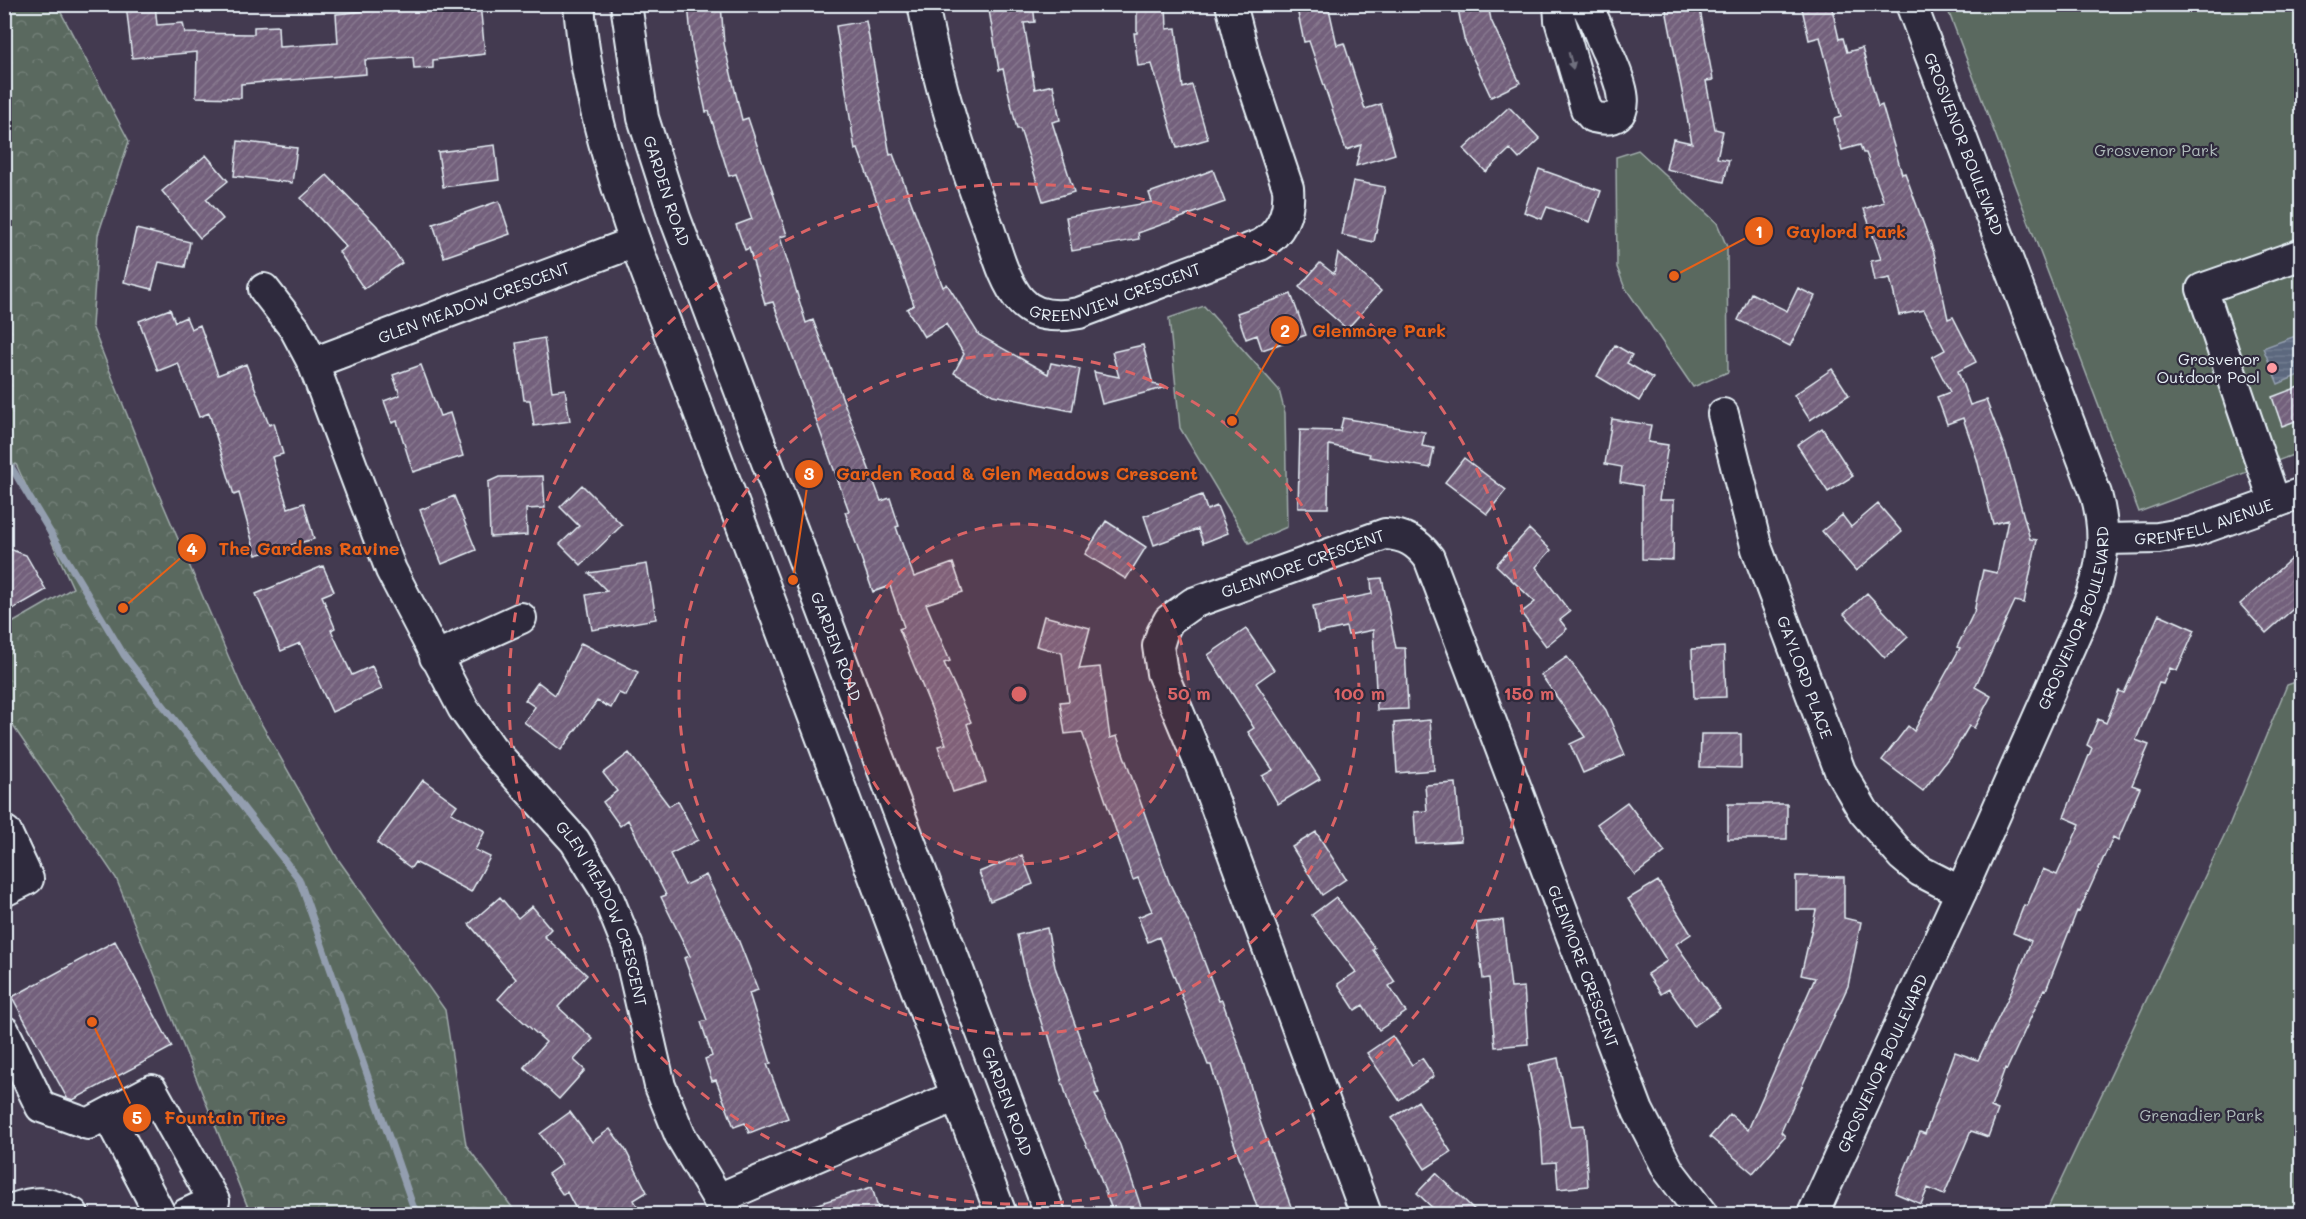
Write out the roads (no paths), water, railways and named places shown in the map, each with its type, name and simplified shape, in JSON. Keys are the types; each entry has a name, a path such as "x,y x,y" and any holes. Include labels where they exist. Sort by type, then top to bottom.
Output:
{"street":[{"path":"579,4 594,104 635,242 1000,1215"},
{"name":"GARDEN ROAD","path":"626,4 644,118 675,218 1050,1215"},
{"name":"GREENVIEW CRESCENT","path":"923,4 934,60 955,138 1008,279 1021,301 1041,314 1055,316 1079,312 1260,245 1277,232 1283,222 1289,199 1288,188 1246,63 1231,4"},
{"path":"1559,4 1560,20 1586,109 1593,117 1610,117 1618,114 1623,107 1622,87 1585,4"},
{"name":"GROSVENOR BOULEVARD","path":"1813,1215 1961,892 2093,593 2101,568 2104,539 2096,494 1911,4"},
{"name":"GLEN MEADOW CRESCENT","path":"313,363 635,242"},
{"path":"2288,498 2202,290 2301,254"},
{"name":"GLEN MEADOW CRESCENT","path":"264,289 295,329 313,363 392,570 435,657 480,734 575,841 605,890 628,947 660,1086 680,1135 722,1207 956,1096"},
{"name":"GAYLORD PLACE","path":"1723,414 1756,549 1840,771 1864,812 1902,856 1920,871 1961,892"},
{"name":"GRENFELL AVENUE","path":"2104,539 2158,538 2192,532 2288,498"},
{"name":"GLENMORE CRESCENT","path":"1366,1215 1201,766 1162,673 1158,646 1169,620 1193,603 1385,534 1407,537 1417,544 1429,558 1638,1111 1669,1171 1702,1215"},
{"path":"435,657 521,618"},
{"path":"4,891 28,879 6,832"},
{"path":"7,1044 41,1107 88,1124 152,1090 214,1201 186,1215"},
{"path":"108,1115 160,1215"},
{"path":"4,1212 25,1204 50,1202 72,1215"}],"water":[{"path":"2301,334 2301,374 2278,384 2263,348"}],"waterway":[{"path":"4,455 124,655 299,879 413,1206 419,1214"}],"place":[{"name":"Gaylord Park","path":"1674,276"},
{"name":"Grosvenor Outdoor Pool","path":"2272,368"},
{"name":"Glenmore Park","path":"1232,421"},
{"name":"Garden Road & Glen Meadows Crescent","path":"793,580"},
{"name":"The Gardens Ravine","path":"123,608"},
{"name":"Fountain Tire","path":"92,1022"}],"park label":[{"name":"Grosvenor Park","path":"2156,150"},
{"name":"Grenadier Park","path":"2201,1115"}]}
